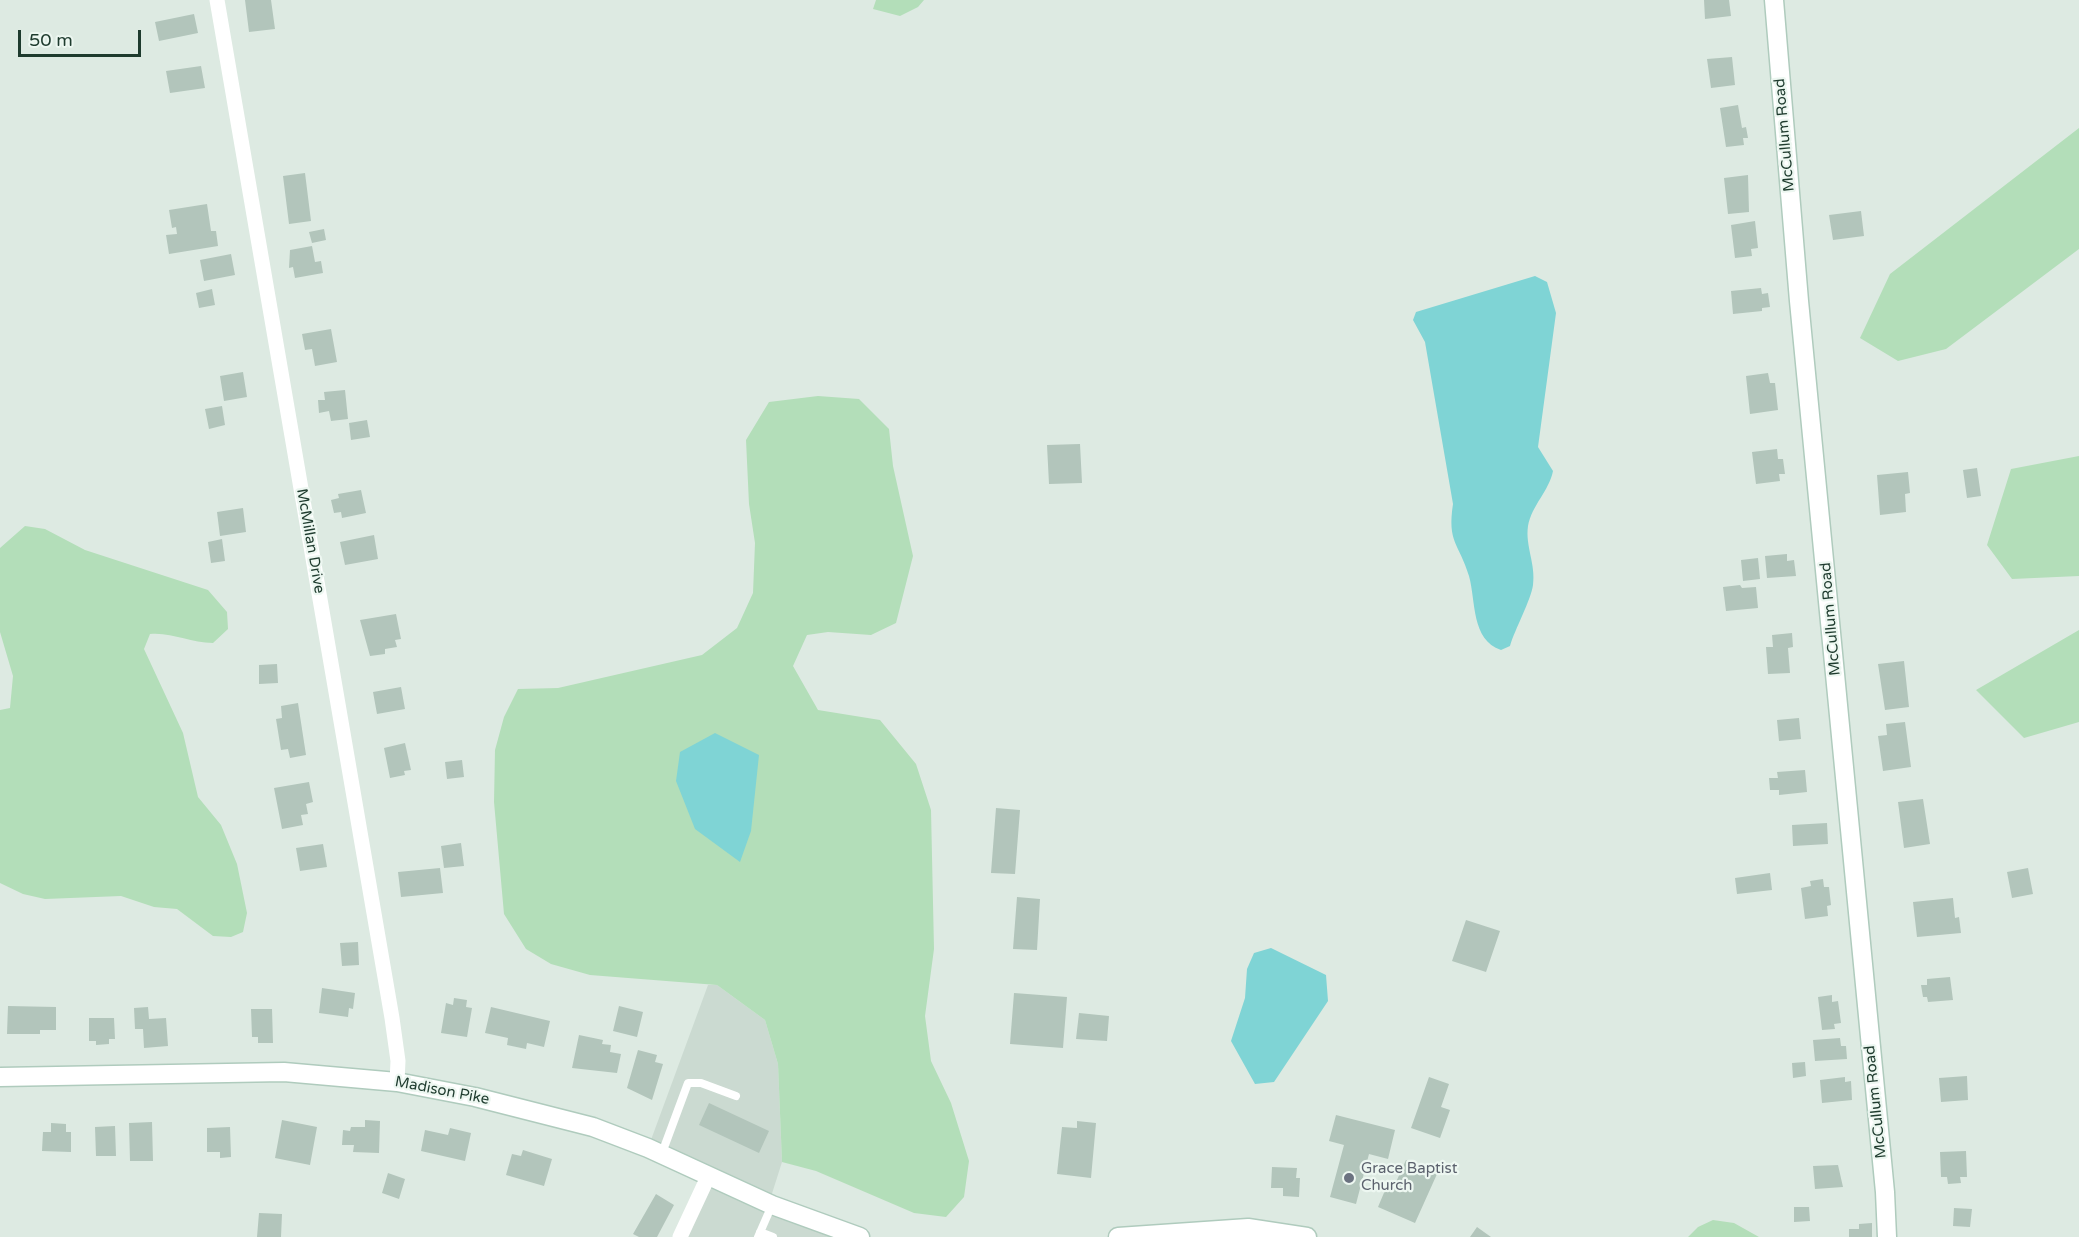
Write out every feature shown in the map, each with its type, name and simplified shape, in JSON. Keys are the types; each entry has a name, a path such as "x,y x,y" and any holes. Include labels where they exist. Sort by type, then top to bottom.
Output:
{"street":[{"name":"McMillan Drive","path":"217,0 392,1018 398,1061 397,1082"},
{"name":"McCullum Road","path":"1774,0 1799,301 1885,1192 1887,1237"},
{"name":"Madison Pike","path":"0,1077 284,1072 397,1082 538,1111 593,1127 772,1205 823,1232 860,1237"},
{"path":"680,1237 708,1177"},
{"path":"1118,1237 1248,1228 1307,1237"}],"lane":[{"path":"661,1155 688,1083 701,1083 735,1095"},
{"path":"772,1205 759,1234 773,1237"}],"shaded area":[{"path":"708,985 717,985 765,1020 778,1064 782,1162 769,1203 860,1237 680,1237 708,1177 648,1148"}],"green space":[{"path":"876,0 924,0 918,7 900,16 873,9"},
{"path":"2079,128 2079,249 1946,349 1898,361 1860,338 1890,274"},
{"path":"818,396 859,399 889,429 893,466 913,556 896,623 871,635 828,632 807,635 793,666 818,710 880,720 916,764 931,810 934,949 925,1016 931,1061 951,1103 969,1161 964,1197 946,1217 914,1213 816,1171 782,1162 778,1064 765,1020 717,985 590,975 551,964 526,949 504,914 494,802 495,750 504,717 518,689 558,688 702,655 737,628 753,593 755,543 749,504 746,440 769,402"},
{"path":"2079,456 2079,576 2012,579 1987,545 2011,469"},
{"path":"25,526 45,529 85,550 208,590 227,612 228,629 213,643 150,634 144,649 183,733 198,797 221,825 237,864 247,913 243,932 231,937 213,936 177,909 154,907 121,896 45,899 23,894 0,883 0,710 10,708 13,676 0,632 0,548"},
{"path":"2079,630 2079,722 2024,738 1976,690"},
{"path":"1713,1220 1734,1223 1759,1237 1688,1237 1698,1227"}],"water":[{"path":"1535,276 1547,282 1556,313 1538,447 1553,471 1528,526 1527,533 1534,577 1532,591 1510,646 1501,650 1484,638 1480,629 1476,619 1469,576 1453,535 1453,504 1425,342 1413,320 1416,312"},
{"path":"715,733 759,755 751,831 740,862 695,829 676,781 680,752"},
{"path":"1271,948 1326,975 1328,1001 1274,1082 1255,1084 1231,1041 1245,998 1247,969 1254,953"}],"building":[{"path":"245,0 271,0 275,29 249,32"},
{"path":"1704,0 1729,0 1731,16 1705,19"},
{"path":"194,14 198,33 159,41 155,22"},
{"path":"1732,57 1735,85 1711,88 1707,59"},
{"path":"201,66 205,88 170,93 166,71"},
{"path":"1738,105 1742,128 1746,127 1748,138 1743,138 1744,145 1726,147 1720,108"},
{"path":"305,173 311,221 289,224 283,176"},
{"path":"1748,175 1749,212 1728,214 1724,178"},
{"path":"207,204 211,231 216,231 218,246 169,254 166,235 177,234 176,227 172,228 169,210"},
{"path":"1861,211 1864,236 1833,240 1829,215"},
{"path":"1755,221 1758,248 1751,249 1752,256 1735,258 1731,225"},
{"path":"324,229 326,240 312,243 309,232"},
{"path":"312,246 315,262 321,261 323,273 295,278 293,267 289,268 290,250"},
{"path":"231,254 235,275 204,281 200,260"},
{"path":"1761,288 1762,294 1768,293 1770,307 1762,308 1762,311 1733,314 1731,291"},
{"path":"212,289 215,305 199,308 196,293"},
{"path":"331,329 337,362 315,366 312,349 305,350 302,334"},
{"path":"243,372 247,397 224,401 220,376"},
{"path":"1768,373 1770,383 1775,383 1778,410 1750,414 1746,376"},
{"path":"345,390 348,419 331,421 329,411 319,413 318,400 325,400 324,392"},
{"path":"222,406 225,425 209,429 205,409"},
{"path":"367,420 370,437 351,440 349,423"},
{"path":"1080,444 1082,483 1049,484 1047,445"},
{"path":"1777,449 1778,459 1783,459 1785,474 1779,474 1780,481 1756,484 1752,452"},
{"path":"1977,468 1981,496 1967,498 1963,470"},
{"path":"1908,472 1910,493 1905,494 1906,512 1880,515 1877,475"},
{"path":"361,490 366,513 342,518 341,512 334,513 331,500 339,498 338,494"},
{"path":"243,508 246,532 220,536 217,512"},
{"path":"374,535 378,559 345,565 340,542"},
{"path":"222,539 225,561 211,563 208,542"},
{"path":"1787,554 1787,561 1794,560 1796,576 1767,578 1765,556"},
{"path":"1758,558 1760,579 1743,581 1741,560"},
{"path":"1740,585 1742,588 1756,587 1758,608 1726,611 1723,587"},
{"path":"396,614 401,639 395,640 397,647 385,649 385,654 370,656 360,620"},
{"path":"1792,633 1793,647 1788,648 1790,673 1768,674 1766,647 1773,647 1772,635"},
{"path":"1904,661 1909,707 1885,710 1878,664"},
{"path":"277,664 278,683 259,684 259,665"},
{"path":"401,687 405,709 377,714 373,692"},
{"path":"298,703 306,755 290,758 288,749 281,750 276,719 282,718 281,706"},
{"path":"1799,718 1801,739 1779,741 1777,720"},
{"path":"1905,722 1911,767 1883,771 1878,736 1887,735 1886,724"},
{"path":"405,743 411,770 404,771 405,775 390,778 384,748"},
{"path":"462,760 464,777 447,779 445,762"},
{"path":"1805,770 1807,792 1779,795 1779,790 1770,790 1769,778 1778,778 1777,772"},
{"path":"309,782 313,802 306,804 308,814 301,815 303,825 282,829 274,788"},
{"path":"1923,799 1930,844 1904,848 1898,802"},
{"path":"996,808 1020,810 1015,874 991,873"},
{"path":"1827,823 1828,844 1793,846 1792,825"},
{"path":"461,843 464,866 444,868 441,846"},
{"path":"323,844 327,867 300,871 296,848"},
{"path":"440,868 443,893 401,897 398,872"},
{"path":"2028,868 2033,894 2012,898 2007,872"},
{"path":"1770,873 1772,890 1737,894 1735,878"},
{"path":"1823,879 1824,887 1829,887 1831,905 1827,906 1828,916 1805,919 1801,888 1811,886 1810,881"},
{"path":"1017,897 1040,899 1037,950 1013,949"},
{"path":"1953,898 1955,918 1959,917 1961,933 1917,937 1913,902"},
{"path":"1466,920 1500,931 1486,972 1452,961"},
{"path":"358,942 359,965 342,966 340,943"},
{"path":"1950,977 1953,1000 1928,1002 1927,997 1923,997 1921,985 1927,985 1927,979"},
{"path":"322,988 355,993 353,1009 349,1008 348,1017 319,1013"},
{"path":"1014,993 1067,997 1063,1048 1010,1044"},
{"path":"1832,995 1832,1002 1838,1001 1841,1023 1834,1024 1835,1029 1822,1030 1818,997"},
{"path":"454,998 467,1000 466,1007 472,1008 467,1037 441,1033 446,1003 453,1005"},
{"path":"8,1006 56,1007 56,1030 40,1030 40,1034 7,1034"},
{"path":"619,1006 643,1012 637,1037 613,1031"},
{"path":"148,1007 149,1019 166,1018 168,1046 144,1048 143,1029 135,1029 134,1008"},
{"path":"491,1007 550,1021 544,1047 527,1043 526,1049 507,1045 508,1038 485,1033"},
{"path":"251,1009 272,1009 273,1043 258,1043 258,1037 252,1037"},
{"path":"1079,1013 1109,1016 1107,1041 1076,1039"},
{"path":"89,1018 114,1018 115,1039 109,1039 109,1044 96,1045 96,1041 89,1041"},
{"path":"579,1035 603,1040 602,1044 611,1045 610,1052 621,1054 617,1073 572,1068"},
{"path":"1840,1038 1841,1046 1846,1046 1847,1059 1815,1061 1813,1040"},
{"path":"638,1050 657,1055 655,1062 663,1064 652,1100 627,1088"},
{"path":"1805,1062 1806,1076 1793,1078 1792,1063"},
{"path":"1967,1076 1968,1100 1941,1102 1939,1078"},
{"path":"1429,1077 1449,1084 1441,1107 1450,1110 1440,1138 1411,1128"},
{"path":"1845,1077 1845,1082 1851,1081 1852,1100 1822,1103 1820,1080"},
{"path":"709,1103 769,1131 759,1153 699,1125"},
{"name":"Grace Baptist Church","path":"1336,1115 1395,1130 1388,1159 1369,1154 1356,1204 1330,1197 1344,1145 1329,1141"},
{"path":"282,1120 317,1127 310,1165 275,1158"},
{"path":"365,1120 380,1121 379,1153 353,1152 354,1145 342,1145 343,1130 350,1131 351,1127 365,1127"},
{"path":"1077,1121 1096,1123 1091,1178 1057,1174 1062,1127 1077,1128"},
{"path":"152,1122 153,1161 130,1161 129,1123"},
{"path":"51,1123 66,1124 66,1132 71,1132 71,1152 42,1151 43,1132 51,1132"},
{"path":"115,1126 116,1156 96,1156 95,1127"},
{"path":"230,1127 231,1157 220,1158 220,1152 207,1152 207,1128"},
{"path":"450,1128 471,1133 465,1161 421,1151 425,1130 448,1135"},
{"path":"523,1150 552,1159 544,1186 506,1175 512,1154 521,1156"},
{"path":"1966,1151 1967,1177 1960,1177 1961,1183 1948,1184 1947,1177 1941,1177 1940,1152"},
{"path":"1406,1160 1437,1174 1415,1223 1378,1207 1386,1188 1392,1191"},
{"path":"1838,1165 1843,1187 1815,1189 1813,1166"},
{"path":"1272,1167 1297,1168 1296,1178 1300,1178 1299,1197 1283,1196 1283,1188 1271,1188"},
{"path":"388,1173 405,1179 399,1199 382,1193"},
{"path":"656,1194 674,1205 657,1237 639,1237 633,1234"},
{"path":"1794,1207 1809,1207 1810,1221 1794,1222"},
{"path":"1954,1208 1972,1209 1970,1227 1953,1226"},
{"path":"259,1213 282,1214 281,1237 257,1237"},
{"path":"1872,1223 1872,1237 1849,1237 1849,1229 1859,1229 1859,1224"},
{"path":"1477,1227 1491,1237 1470,1237"}],"place":[{"name":"Grace Baptist Church","path":"1349,1178"}]}
